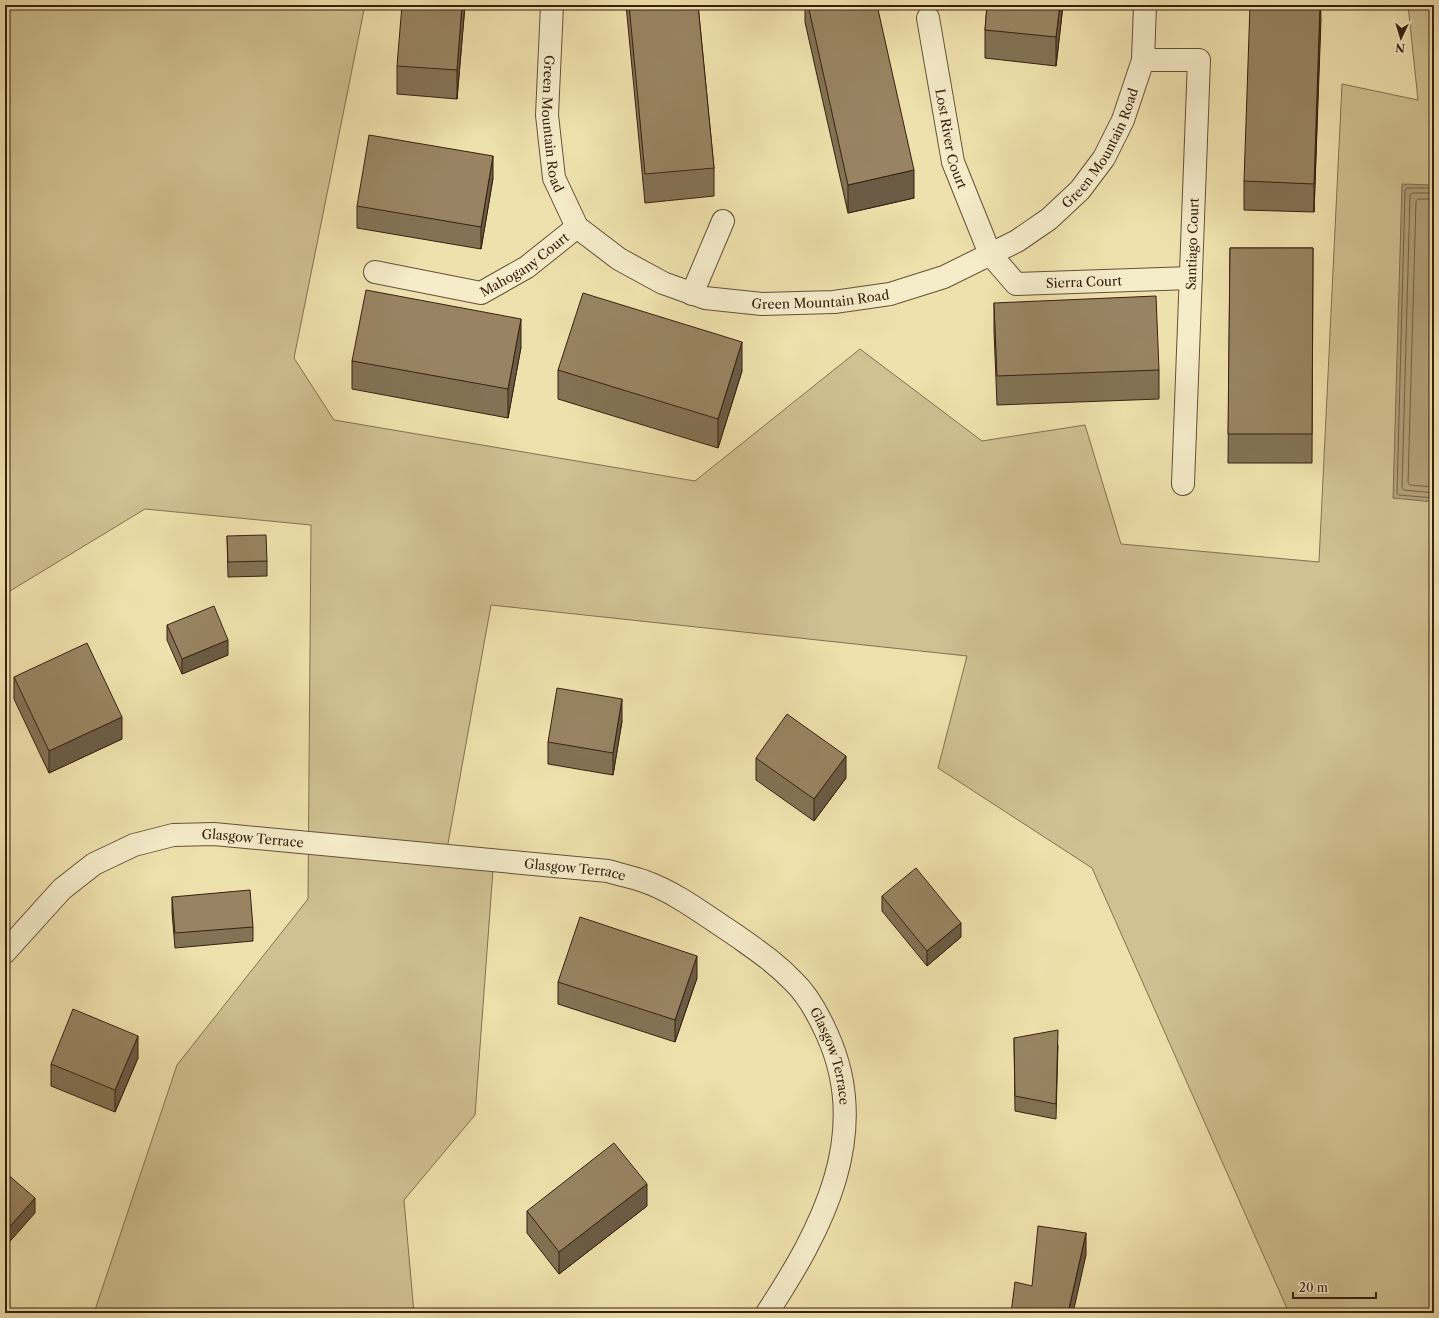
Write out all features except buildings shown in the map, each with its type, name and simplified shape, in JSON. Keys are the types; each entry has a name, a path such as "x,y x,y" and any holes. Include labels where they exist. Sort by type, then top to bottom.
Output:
{"street":[{"name":"Green Mountain Road","path":"552,5 547,115 554,178 577,227 619,259 663,282 705,298 762,304 834,302 890,294 944,277 1016,241 1049,219 1080,190 1104,158 1123,120 1143,60 1144,5"},
{"name":"Lost River Court","path":"928,18 953,162 990,254"},
{"name":"Santiago Court","path":"1143,60 1199,60 1183,484"},
{"path":"692,294 723,221"},
{"name":"Mahogany Court","path":"375,272 481,293 527,268 577,227"},
{"name":"Sierra Court","path":"990,254 1016,284 1191,278"},
{"name":"Glasgow Terrace","path":"5,952 62,889 94,864 134,845 173,836 214,834 600,870 647,882 683,900 769,958 795,982 819,1016 834,1048 844,1089 846,1128 839,1169 820,1221 794,1272 767,1313"}],"shaded area":[{"path":"5,5 365,5 294,358 334,420 695,481 860,349 982,441 1085,425 1121,544 1319,562 1342,84 1418,100 1408,5 1434,5 1434,1313 1289,1313 1092,868 938,768 967,656 491,605 447,849 494,856 475,1115 404,1200 414,1313 94,1313 177,1065 308,899 311,525 145,509 5,594"}],"water":[{"path":"1402,184 1434,185 1434,502 1393,498"}]}
